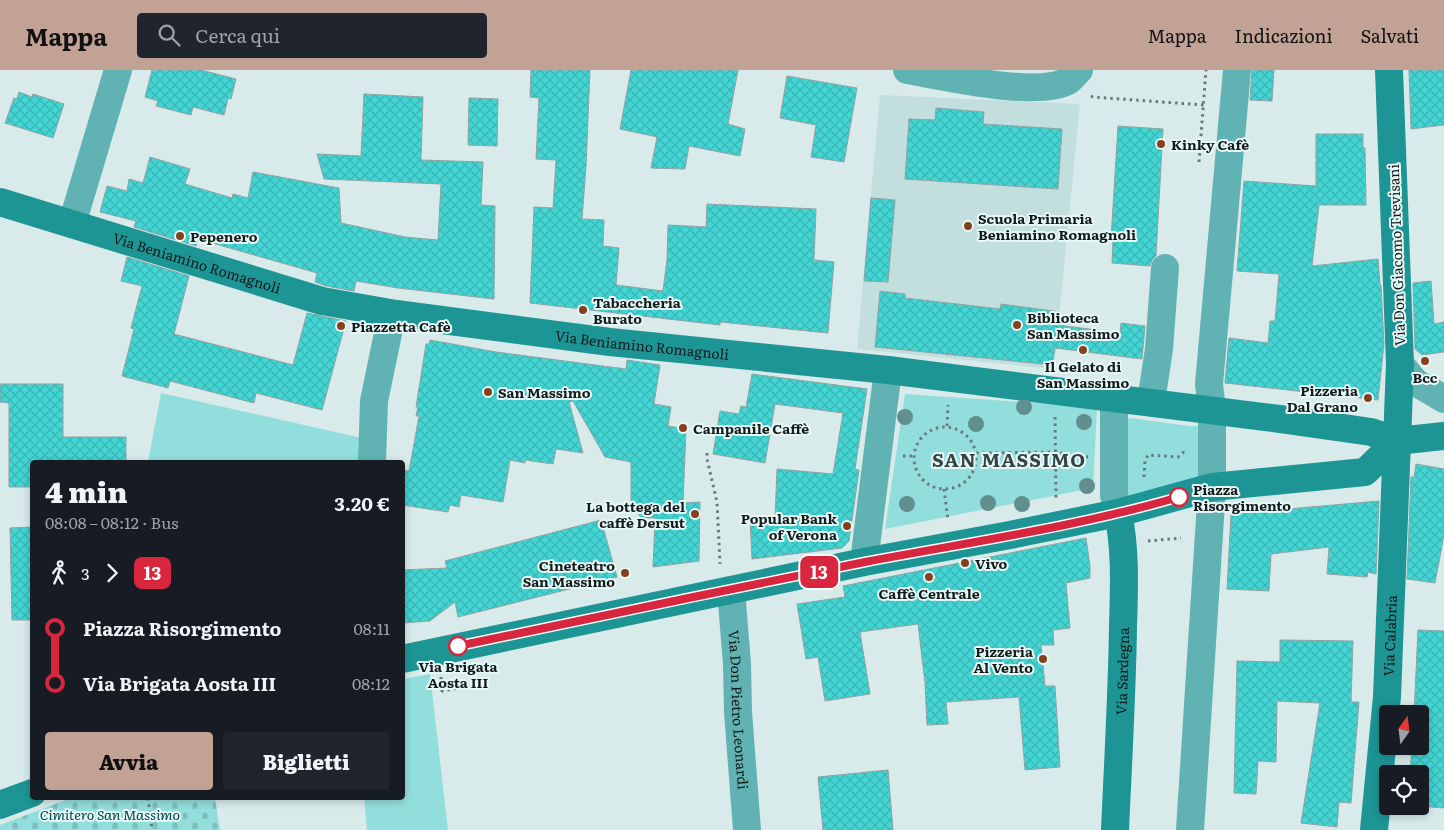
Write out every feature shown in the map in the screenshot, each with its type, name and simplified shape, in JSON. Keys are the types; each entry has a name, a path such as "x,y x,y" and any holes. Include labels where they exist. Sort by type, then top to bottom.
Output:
{"street":[{"path":"72,224 118,70"},
{"path":"907,70 988,84 1043,88 1067,81 1079,70"},
{"path":"1190,830 1212,487 1212,410 1209,384 1237,70"},
{"name":"Via Don Giacomo Trevisani","path":"1389,70 1400,364 1397,441"},
{"name":"Via Beniamino Romagnoli","path":"0,202 322,301 396,314 620,344 888,370"},
{"path":"1151,402 1160,349 1165,268"},
{"path":"372,460 374,402 390,324 396,314"},
{"path":"1400,364 1415,382 1441,394"},
{"path":"864,562 888,370 1151,402 1371,432 1397,441 1444,436"},
{"path":"1114,398 1114,495 1118,513"},
{"path":"405,658 864,562 1118,513 1212,487 1365,472 1397,441"},
{"name":"Via Calabria","path":"1374,830 1387,698 1397,441"},
{"name":"Via Sardegna","path":"1115,830 1122,697 1124,591 1121,526 1118,513"},
{"name":"Via Don Pietro Leonardi","path":"731,590 747,830"},
{"path":"0,805 30,794"}],"path":[{"path":"1201,123 1206,70"},
{"path":"1093,97 1190,104"},
{"path":"947,426 948,400"},
{"path":"1056,410 1057,506"},
{"path":"947,426 966,434 973,443 976,453 976,464 972,474 955,487 944,489 924,480 918,472 915,462 915,451 919,441 926,433 936,428 947,426"},
{"path":"1143,485 1145,461 1148,455 1178,456 1183,453 1184,444"},
{"path":"976,453 1055,452 1092,457"},
{"path":"707,453 717,502 720,565 731,590"},
{"path":"944,489 949,528"},
{"path":"440,674 442,691 476,685"},
{"path":"148,800 152,830"}],"shaded area":[{"name":"Scuola Primaria Beniamino Romagnoli","path":"880,95 1080,104 1054,369 857,349"}],"green space":[{"path":"161,393 362,438 363,460 148,460"},
{"path":"905,394 1097,407 1093,488 885,529"},
{"path":"1130,418 1189,426 1206,426 1209,477 1127,496 1125,420"},
{"path":"430,674 448,830 367,830 364,800 405,800 405,679"},
{"name":"Cimitero San Massimo","path":"66,800 215,800 220,830 0,830 0,825"}],"building":[{"path":"152,70 201,70 236,79 231,99 228,98 224,115 193,107 191,115 156,106 158,101 145,97"},
{"path":"531,70 590,70 582,219 604,220 603,246 619,248 616,285 663,291 667,259 668,225 706,227 707,204 816,209 814,260 834,262 828,333 720,322 720,325 530,303 534,207 553,208 556,160 536,159 539,98 530,97"},
{"path":"631,70 738,70 728,124 745,129 740,156 689,146 685,169 651,168 657,137 620,129"},
{"path":"1252,70 1274,70 1272,101 1250,100"},
{"path":"1409,70 1444,70 1444,125 1411,129"},
{"path":"787,76 857,88 844,162 811,157 816,125 780,118"},
{"path":"19,92 32,97 33,94 64,104 53,138 5,123 14,98 17,99"},
{"path":"364,94 423,97 421,160 483,162 481,205 495,206 494,299 398,288 356,281 354,291 326,286 315,282 317,273 198,239 196,246 134,227 136,221 100,212 107,186 127,191 129,179 143,183 150,157 190,169 185,184 232,198 233,194 248,198 253,172 339,188 341,223 405,237 438,240 441,184 324,179 317,154 361,156"},
{"path":"469,98 498,99 497,146 468,145"},
{"path":"936,108 984,112 983,124 1062,129 1058,189 905,179 909,119 935,120"},
{"path":"1118,126 1163,129 1156,256 1150,266 1112,263 1113,239 1111,239"},
{"path":"1316,134 1363,134 1366,205 1319,205 1312,266 1378,259 1384,344 1378,400 1225,383 1229,338 1268,343 1270,321 1275,321 1279,274 1237,271 1244,181 1316,186"},
{"path":"871,198 895,200 888,282 864,281"},
{"path":"127,257 189,276 174,334 293,365 307,313 346,321 322,410 256,393 254,403 170,381 168,388 122,376 134,329 131,328 142,286 121,281"},
{"path":"1431,281 1434,324 1444,322 1444,352 1422,355 1415,349 1413,283"},
{"path":"880,291 905,294 905,298 1000,309 1001,304 1060,312 1058,325 1120,333 1121,323 1145,326 1142,359 1055,348 1052,365 875,347"},
{"path":"430,340 496,352 626,369 627,360 660,365 654,404 671,407 668,426 686,429 683,503 700,502 699,561 653,567 655,518 641,518 631,501 631,462 605,457 573,401 569,402 583,453 556,449 553,464 525,460 525,463 510,460 503,502 461,495 459,507 450,505 448,512 405,505 405,470 409,471 419,416 416,416 418,407 416,407 426,344 429,344"},
{"path":"752,374 867,389 855,469 859,470 849,541 842,548 752,559 750,519 775,518 777,469 833,474 843,413 775,404 765,463 713,454 720,411 739,414 741,406 746,407"},
{"path":"0,384 63,384 63,437 126,437 126,460 30,460 30,487 9,487 9,403 0,402"},
{"path":"1416,464 1444,469 1444,535 1435,583 1407,579 1411,477 1414,477"},
{"path":"1379,501 1376,574 1368,572 1367,577 1327,574 1329,547 1271,554 1269,591 1227,589 1231,514"},
{"path":"601,520 617,577 458,617 455,602 430,621 405,623 405,570 447,568 445,561"},
{"path":"30,527 30,620 12,620 10,528"},
{"path":"1086,538 1090,578 1066,583 1070,628 1053,630 1054,645 1041,645 1045,686 1055,686 1060,767 1025,770 1019,697 946,702 948,724 927,725 925,683 918,624 860,632 870,694 825,701 818,657 806,659 797,604 845,597 843,586"},
{"path":"1418,630 1444,631 1444,808 1429,807 1429,765 1411,765 1411,755 1429,755 1429,705 1414,705"},
{"path":"1280,640 1353,641 1351,702 1359,702 1351,803 1339,802 1337,827 1301,823 1320,703 1277,701 1276,762 1258,761 1256,794 1234,793 1237,661 1280,662"},
{"path":"888,770 893,830 823,830 818,777"}],"bus line":[{"name":"13","path":"458,646 864,562 1132,510 1179,497"}],"place":[{"name":"Kinky Cafè","path":"1161,144"},
{"name":"Scuola Primaria Beniamino Romagnoli","path":"968,226"},
{"name":"Pepenero","path":"180,236"},
{"name":"Tabaccheria Burato","path":"583,310"},
{"name":"Biblioteca San Massimo","path":"1017,325"},
{"name":"Piazzetta Cafè","path":"341,326"},
{"name":"Il Gelato di San Massimo","path":"1083,350"},
{"name":"Bcc","path":"1425,361"},
{"name":"San Massimo","path":"488,392"},
{"name":"Pizzeria Dal Grano","path":"1368,398"},
{"name":"Campanile Caffè","path":"683,428"},
{"name":"Piazza Risorgimento","path":"1179,497"},
{"name":"La bottega del caffè Dersut","path":"695,514"},
{"name":"Popular Bank of Verona","path":"847,526"},
{"name":"Vivo","path":"965,563"},
{"name":"Cineteatro San Massimo","path":"625,573"},
{"name":"Caffè Centrale","path":"929,577"},
{"name":"Via Brigata Aosta III","path":"458,646"},
{"name":"Pizzeria Al Vento","path":"1043,659"}],"district":[{"name":"SAN MASSIMO","path":"1009,459"}]}
